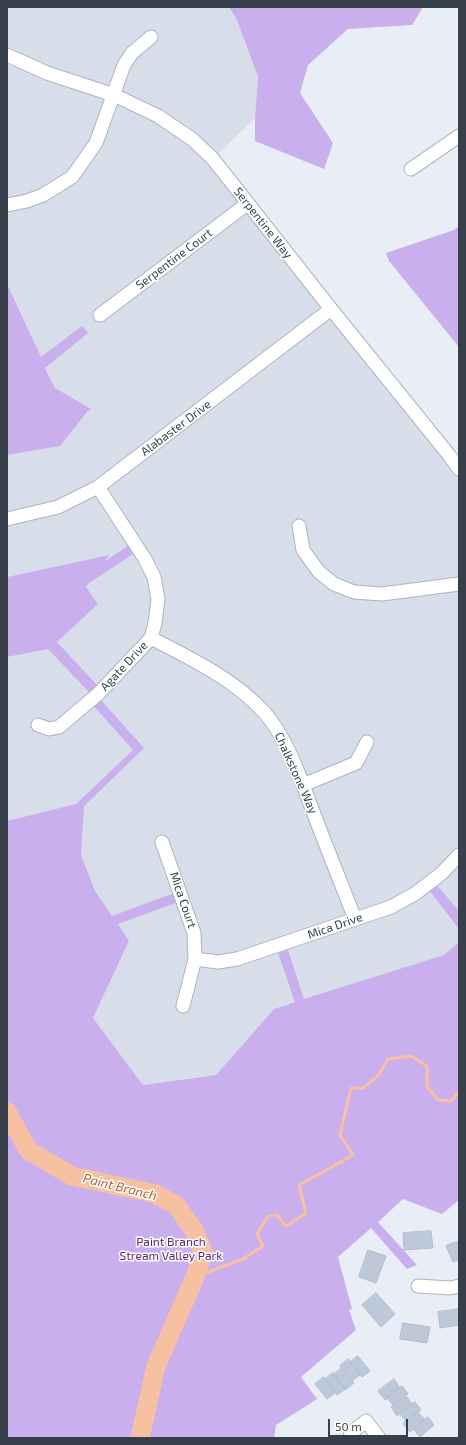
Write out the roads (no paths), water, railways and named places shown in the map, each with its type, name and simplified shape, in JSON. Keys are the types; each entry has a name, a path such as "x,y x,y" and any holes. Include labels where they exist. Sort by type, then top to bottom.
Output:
{"street":[{"path":"7,205 27,201 43,195 72,177 96,143 124,65 132,53 151,37"},
{"name":"Serpentine Way","path":"7,55 47,73 114,95 158,116 192,139 213,159 247,204 449,454 459,469"},
{"path":"411,169 459,136"},
{"name":"Serpentine Court","path":"100,315 247,204"},
{"name":"Alabaster Drive","path":"7,519 58,507 98,487 331,309"},
{"name":"Agate Drive","path":"38,725 49,729 59,727 98,694 151,638 156,623 158,599 154,577 145,559 98,487"},
{"path":"299,526 303,550 319,572 334,584 354,592 382,594 459,584"},
{"name":"Chalkstone Way","path":"151,638 211,669 243,692 264,712 281,736 303,785 355,919"},
{"path":"303,785 356,763 367,742"},
{"name":"Mica Court","path":"162,842 194,933 195,959 183,1006"},
{"name":"Mica Drive","path":"195,959 218,962 238,959 391,907 416,893 442,873 459,855"},
{"path":"418,1286 450,1288 459,1286"},
{"path":"351,1436 366,1422 379,1438"}],"waterway":[{"path":"195,1277 243,1259 263,1246 257,1234 268,1216 277,1215 286,1226 306,1213 299,1185 353,1155 340,1135 351,1088 363,1088 378,1076 388,1059 411,1056 427,1066 427,1086 438,1100 451,1101 459,1091"},
{"name":"Paint Branch","path":"7,1112 29,1151 72,1176 156,1194 177,1206 195,1232 203,1253 195,1277 156,1366 140,1438"}],"park label":[{"name":"Paint Branch Stream Valley Park","path":"171,1249"}]}
